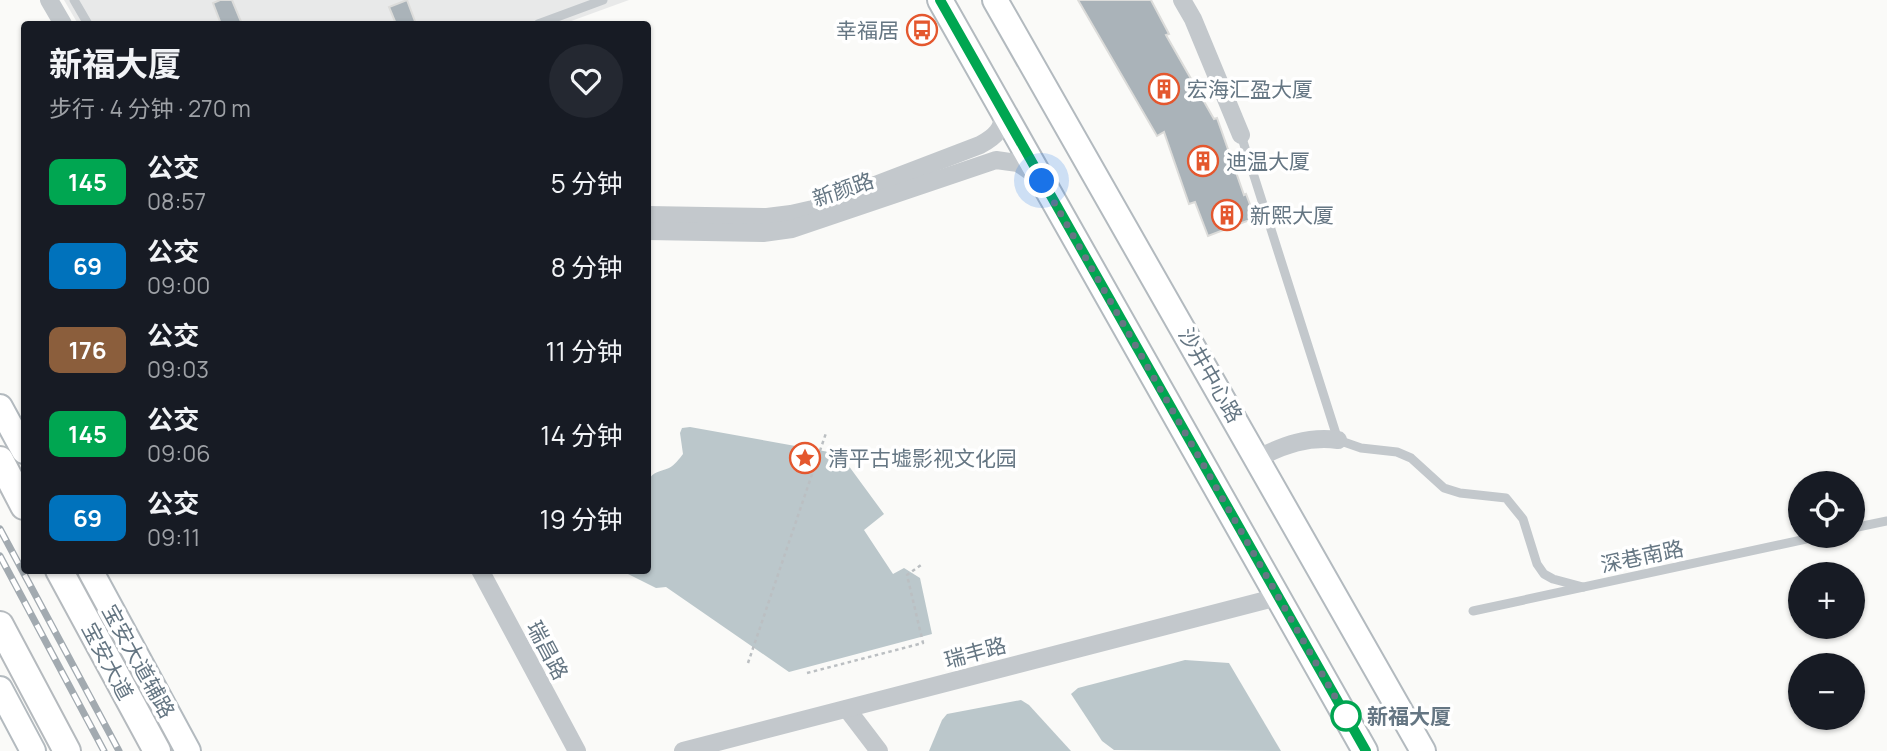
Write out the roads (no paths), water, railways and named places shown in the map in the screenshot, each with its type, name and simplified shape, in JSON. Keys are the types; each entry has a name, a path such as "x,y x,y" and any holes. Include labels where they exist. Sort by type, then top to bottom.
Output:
{"main road":[{"path":"0,460 21,500"},
{"name":"宝安大道","path":"62,574 157,751"},
{"path":"0,625 67,751"}],"street":[{"path":"49,0 61,21"},
{"path":"940,0 1366,751"},
{"name":"沙井中心路","path":"995,0 1423,751"},
{"path":"1182,0 1193,19 1241,135"},
{"name":"新颜路","path":"651,215 767,217 813,209 980,145 999,131 1003,111"},
{"name":"新颜路","path":"651,231 763,233 792,229 996,160 1026,167 1042,181"},
{"path":"0,407 21,446"},
{"path":"1258,458 1285,445 1310,439 1338,440"},
{"name":"宝安大道辅路","path":"92,574 188,751"},
{"name":"瑞昌路","path":"482,574 577,751"},
{"name":"瑞丰路","path":"683,751 1278,597"},
{"path":"0,689 33,751"},
{"path":"847,709 879,751"}],"lane":[{"path":"74,0 86,21"},
{"path":"546,21 603,0"},
{"path":"1241,135 1338,440 1361,447 1397,452 1411,458 1444,488 1460,493 1506,498 1522,519 1537,564 1544,573 1553,579 1583,587"},
{"path":"1865,526 1887,521"},
{"name":"深巷南路","path":"1473,611 1788,543"}],"railway":[{"path":"0,529 21,568"},
{"path":"0,556 104,751"},
{"path":"24,574 119,751"}],"place":[{"name":"幸福居","path":"922,30"},
{"name":"宏海汇盈大厦","path":"1164,89"},
{"name":"迪温大厦","path":"1203,161"},
{"name":"新熙大厦","path":"1227,215"},
{"name":"清平古墟影视文化园","path":"805,458"},
{"name":"新福大厦","path":"1346,716"}]}
